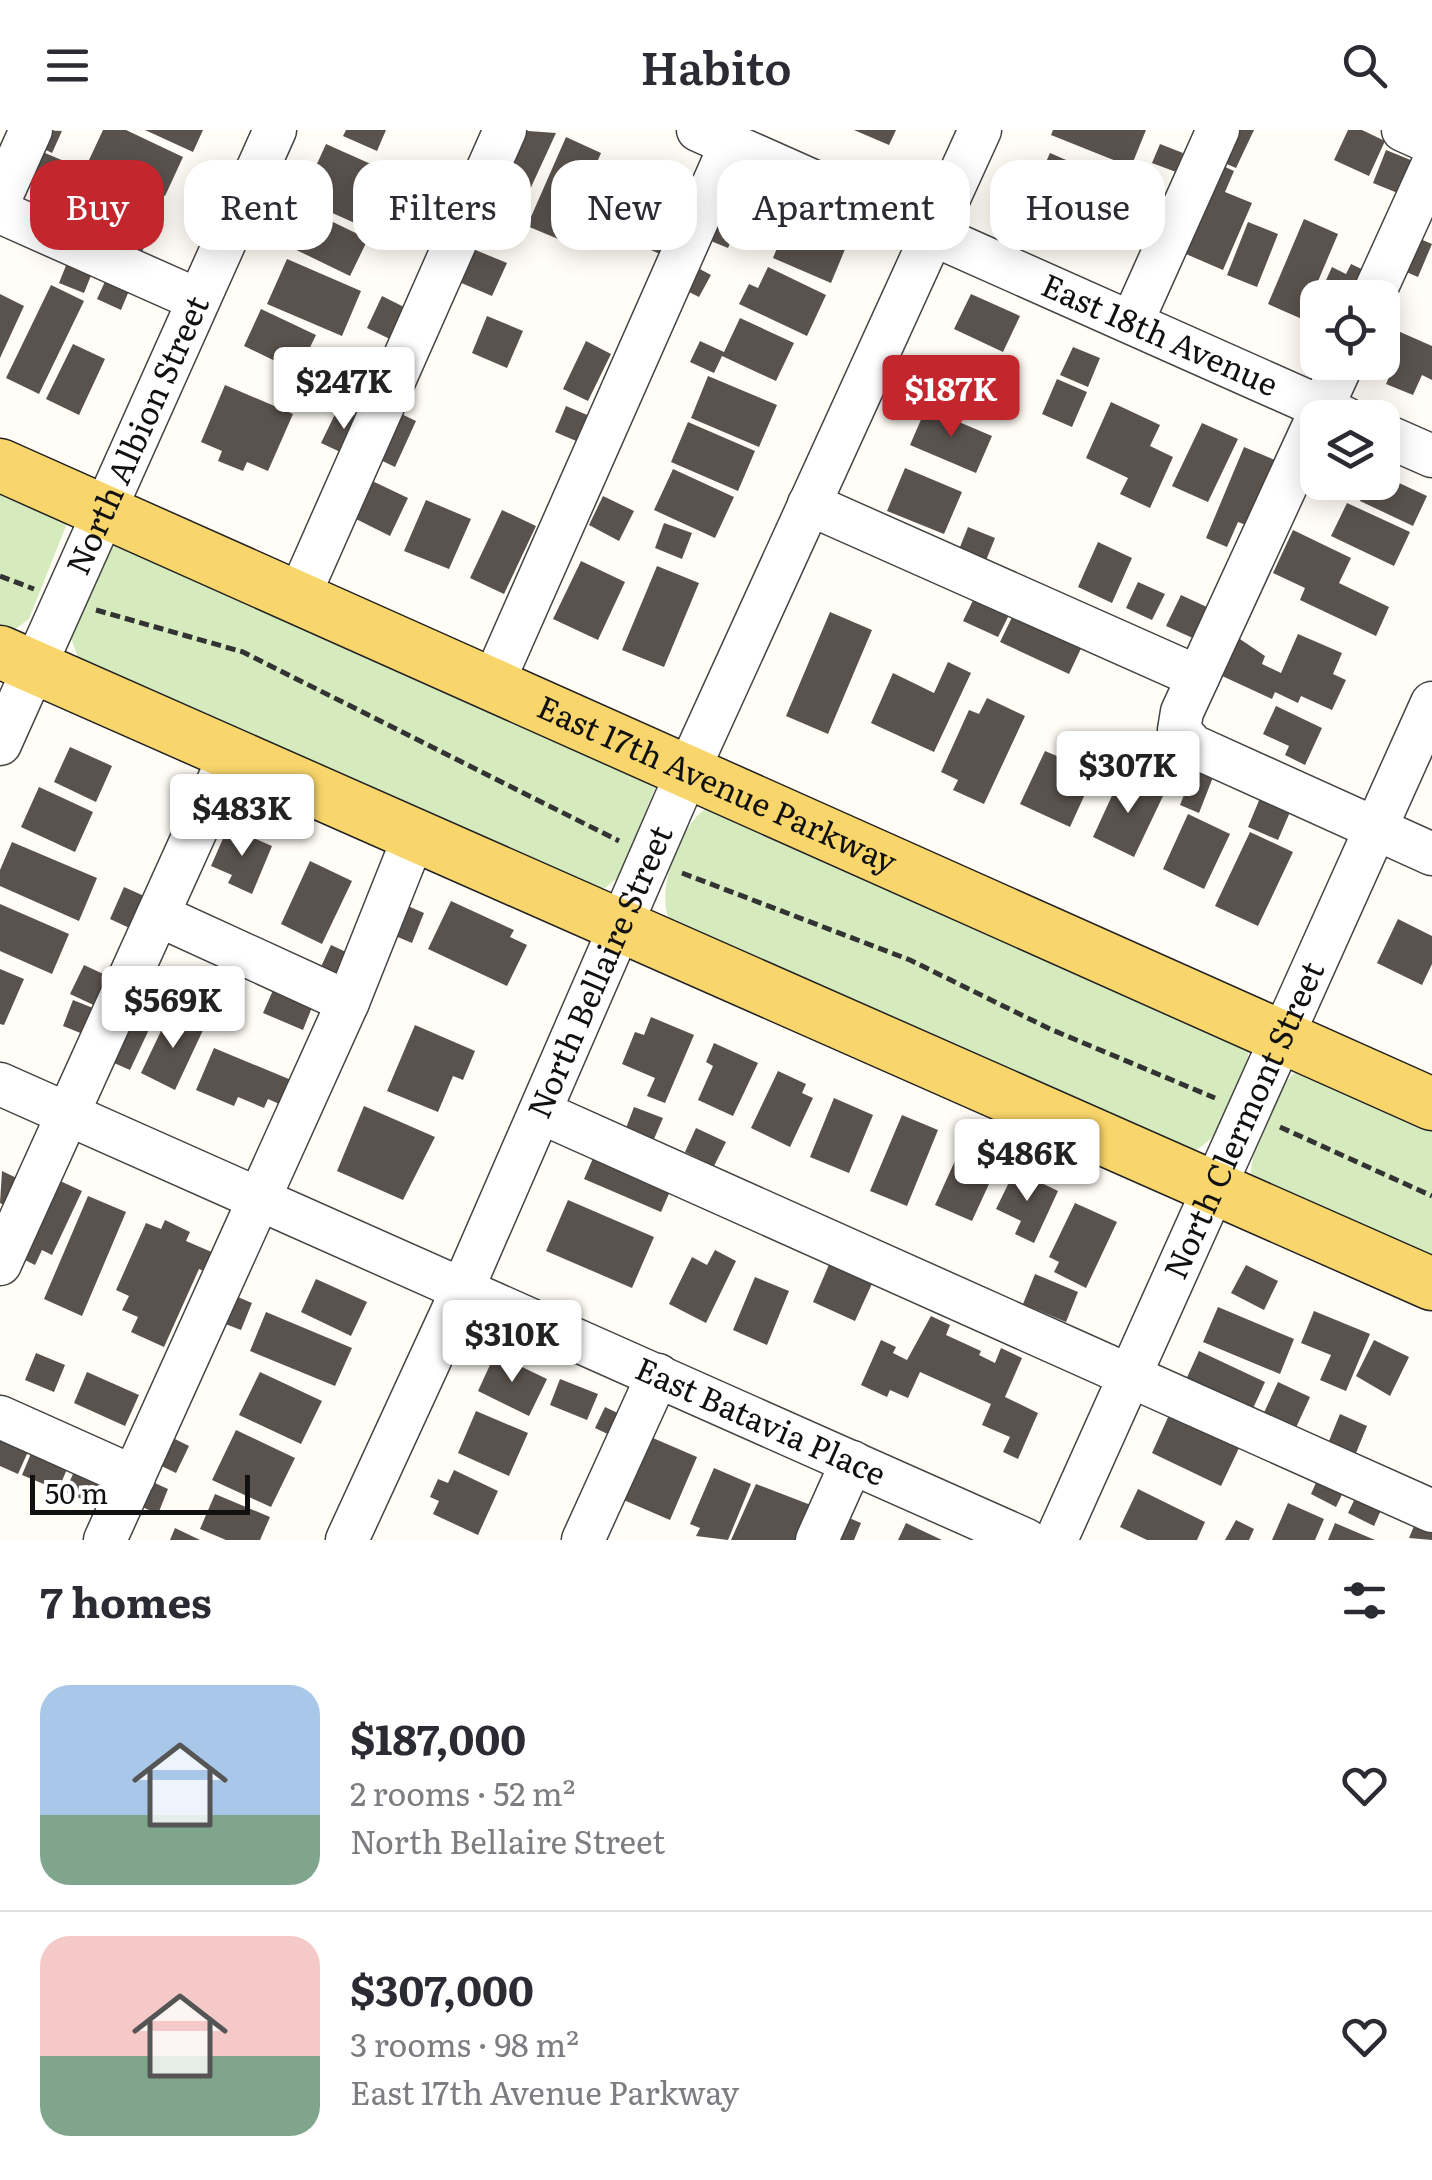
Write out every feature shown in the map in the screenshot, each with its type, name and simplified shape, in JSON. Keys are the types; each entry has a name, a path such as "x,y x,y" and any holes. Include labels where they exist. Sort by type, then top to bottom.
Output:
{"main road":[{"name":"East 17th Avenue Parkway","path":"0,465 1432,1104"},
{"path":"17,659 1432,1284"}],"street":[{"path":"0,199 31,130"},
{"name":"North Albion Street","path":"0,744 17,659 63,600 275,130"},
{"path":"298,598 506,130"},
{"name":"North Bellaire Street","path":"967,160 980,130"},
{"path":"1132,322 1218,130"},
{"path":"1403,130 1432,143"},
{"path":"492,685 719,136"},
{"name":"East 18th Avenue","path":"719,136 772,160"},
{"path":"1380,280 1432,166"},
{"path":"0,212 198,300"},
{"name":"North Bellaire Street","path":"347,1540 464,1288 687,774 927,250"},
{"name":"East 18th Avenue","path":"970,250 1307,400"},
{"path":"1400,442 1432,456"},
{"path":"1300,478 1198,677 1179,720 1179,730 1193,746 1432,854"},
{"path":"809,504 1198,677"},
{"name":"North Clermont Street","path":"1056,1540 1432,703"},
{"path":"0,1264 231,753"},
{"path":"105,1540 348,1002 416,834"},
{"path":"158,915 348,1002"},
{"name":"East Batavia Place","path":"0,1084 1026,1540"},
{"path":"540,1112 1432,1511"},
{"path":"584,1540 658,1375"},
{"path":"0,1417 134,1476"},
{"path":"817,1540 852,1462"}],"path":[{"path":"0,576 63,600 243,652 440,748 650,859 719,890 955,979 1050,1028 1432,1196"}],"green space":[{"path":"0,483 65,516 66,526 29,619 13,631 0,629"},
{"path":"120,542 656,785 620,876 605,888 592,887 78,658 70,635 111,547"},
{"path":"708,807 1248,1048 1233,1098 1219,1127 1201,1147 1189,1152 673,926 665,898 672,862 688,828"},
{"path":"1302,1068 1432,1122 1432,1264 1251,1180 1254,1153 1266,1118 1283,1086"}],"building":[{"path":"36,130 62,131 52,153 30,142"},
{"path":"103,130 126,130 183,157 165,196 164,160 89,160"},
{"path":"145,130 203,130 193,152"},
{"path":"346,130 386,130 377,151 343,136"},
{"path":"514,130 556,133 531,187 531,160 500,160"},
{"path":"854,130 896,130 889,145"},
{"path":"1053,130 1146,130 1134,160 1114,160 1051,135"},
{"path":"1226,130 1254,130 1236,168 1213,158"},
{"path":"1348,130 1362,130 1385,141 1369,176 1334,160"},
{"path":"566,137 601,153 598,160 556,160"},
{"path":"326,144 362,160 353,160 353,222 333,213 333,160 319,160"},
{"path":"1160,144 1183,153 1176,172 1165,168 1165,160 1153,160"},
{"path":"38,150 62,160 33,160"},
{"path":"1386,150 1418,163 1405,196 1373,183"},
{"path":"1050,153 1066,160 1047,160"},
{"path":"1210,160 1234,171 1225,192 1252,203 1223,270 1172,248"},
{"path":"551,171 551,236 531,228 531,217"},
{"path":"717,201 717,244 701,237"},
{"path":"1304,219 1338,234 1319,280 1300,280 1300,318 1268,304"},
{"path":"333,222 353,232 353,250 363,250 350,276 296,250 333,250"},
{"path":"1248,222 1278,234 1257,287 1227,275"},
{"path":"1404,232 1432,244 1418,277 1390,265"},
{"path":"473,250 507,263 492,296 459,282"},
{"path":"651,250 670,250 667,257"},
{"path":"776,250 845,250 831,283 773,258"},
{"path":"69,258 94,268 84,293 59,283"},
{"path":"287,259 361,291 342,336 267,304"},
{"path":"685,261 711,275 699,297 673,284"},
{"path":"1351,264 1372,274 1369,280 1326,280 1332,267 1346,274"},
{"path":"768,267 826,295 807,336 739,304 749,284 758,288"},
{"path":"108,275 131,286 121,310 97,299"},
{"path":"51,285 84,301 39,394 6,378"},
{"path":"0,294 24,306 0,358"},
{"path":"971,294 1020,316 1003,352 954,329"},
{"path":"382,296 410,310 394,341 367,328"},
{"path":"261,309 316,335 298,372 244,346"},
{"path":"487,316 523,331 507,368 472,353"},
{"path":"740,318 794,343 776,381 722,356 714,373 690,362 700,341 724,352"},
{"path":"1400,332 1432,346 1432,380 1422,375 1413,395 1386,384 1388,380 1400,380"},
{"path":"586,341 611,354 588,401 563,389"},
{"path":"73,344 105,359 79,415 46,399"},
{"path":"1073,347 1100,358 1088,387 1060,375"},
{"path":"352,352 383,366 367,402 335,387"},
{"path":"708,376 777,405 759,447 691,418"},
{"path":"1057,379 1087,392 1072,427 1042,414"},
{"path":"225,385 293,414 268,471 247,462 243,471 218,461 222,451 201,442"},
{"path":"1111,402 1160,425 1150,446 1173,457 1150,508 1120,494 1128,478 1086,458"},
{"path":"566,406 592,417 581,443 555,432"},
{"path":"338,408 367,421 351,457 321,443"},
{"path":"926,408 992,436 976,473 910,445"},
{"path":"393,410 416,421 395,467 372,456"},
{"path":"688,422 755,451 738,491 671,462"},
{"path":"1202,423 1238,439 1208,502 1172,486"},
{"path":"1244,447 1282,463 1254,528 1238,522 1227,547 1206,538"},
{"path":"905,468 962,492 944,534 887,511"},
{"path":"673,469 734,497 715,538 654,510"},
{"path":"366,478 408,498 390,536 348,515"},
{"path":"1400,483 1427,496 1413,526 1360,501 1400,500"},
{"path":"603,496 634,511 619,541 589,525"},
{"path":"426,500 471,519 449,569 404,551"},
{"path":"1347,503 1410,532 1394,566 1331,536"},
{"path":"502,510 536,526 504,594 470,578"},
{"path":"664,523 692,533 682,559 655,548"},
{"path":"968,527 995,538 983,568 956,557"},
{"path":"1293,530 1351,558 1339,583 1389,607 1376,636 1300,600 1305,588 1273,573"},
{"path":"1098,542 1132,558 1112,603 1078,587"},
{"path":"581,561 625,582 598,640 553,619"},
{"path":"657,566 699,583 664,667 622,650"},
{"path":"1138,582 1165,594 1152,620 1126,608"},
{"path":"980,586 1015,603 998,637 963,621"},
{"path":"1181,595 1209,608 1195,639 1166,626"},
{"path":"1016,609 1085,640 1069,674 1000,642"},
{"path":"830,612 872,630 828,734 786,716"},
{"path":"1298,634 1342,653 1333,674 1346,680 1332,710 1301,696 1298,703 1275,692 1272,699 1220,675 1237,637 1265,656 1262,664 1281,673"},
{"path":"948,662 971,673 934,752 871,723 893,673 934,693"},
{"path":"987,698 1025,716 984,804 953,790 958,780 941,772 969,710 979,714"},
{"path":"1276,706 1322,728 1305,765 1285,755 1289,746 1263,734"},
{"path":"1071,745 1101,759 1070,827 1020,804 1045,751 1064,759"},
{"path":"70,747 112,766 96,802 54,782"},
{"path":"1198,760 1217,767 1199,813 1180,805"},
{"path":"1121,776 1163,796 1134,857 1093,837"},
{"path":"39,787 93,812 75,852 21,827"},
{"path":"1260,798 1290,812 1278,840 1248,827"},
{"path":"1188,814 1230,834 1204,889 1163,869"},
{"path":"228,827 272,846 252,894 228,883 232,875 211,866"},
{"path":"1250,832 1293,852 1258,926 1215,906"},
{"path":"12,842 97,878 79,921 0,886 0,870"},
{"path":"310,861 352,881 322,944 281,924"},
{"path":"124,887 151,899 136,931 110,919"},
{"path":"394,900 424,913 412,943 381,930"},
{"path":"451,901 514,930 510,937 527,945 507,986 428,949"},
{"path":"0,904 69,934 52,974 0,951"},
{"path":"1398,919 1432,936 1432,964 1422,985 1377,963"},
{"path":"331,945 357,957 346,981 320,969"},
{"path":"84,965 114,979 100,1008 70,994"},
{"path":"0,969 24,979 4,1025 0,1024"},
{"path":"274,988 313,1005 303,1030 263,1013"},
{"path":"127,990 160,1006 130,1070 96,1055"},
{"path":"73,1000 98,1010 88,1036 63,1026"},
{"path":"170,1012 204,1028 175,1090 141,1073"},
{"path":"651,1017 694,1035 665,1103 647,1096 655,1078 622,1064 635,1032 644,1035"},
{"path":"415,1025 475,1051 463,1080 453,1076 438,1112 387,1091"},
{"path":"714,1043 758,1063 733,1116 698,1100 713,1066 706,1062"},
{"path":"214,1048 296,1082 286,1107 268,1099 264,1108 238,1097 234,1106 196,1090"},
{"path":"778,1071 806,1084 802,1093 813,1098 790,1147 751,1128"},
{"path":"834,1098 873,1115 849,1173 810,1157"},
{"path":"364,1106 435,1137 403,1200 337,1171"},
{"path":"634,1107 663,1118 654,1139 626,1128"},
{"path":"902,1115 938,1130 907,1206 870,1191"},
{"path":"696,1128 726,1142 714,1166 685,1152"},
{"path":"963,1143 1000,1160 972,1221 935,1205"},
{"path":"594,1156 671,1189 661,1212 584,1179"},
{"path":"1015,1170 1058,1191 1034,1243 1015,1234 1021,1221 996,1209"},
{"path":"2,1171 23,1181 10,1208 0,1203"},
{"path":"47,1175 82,1191 52,1255 42,1250 35,1265 11,1253"},
{"path":"88,1196 126,1212 82,1316 44,1299"},
{"path":"568,1200 654,1237 632,1288 546,1251"},
{"path":"1075,1203 1117,1222 1086,1288 1054,1272 1059,1262 1049,1257"},
{"path":"165,1220 190,1232 186,1241 214,1253 206,1272 199,1269 164,1347 131,1332 138,1317 122,1310 129,1296 116,1290 146,1223 161,1229"},
{"path":"715,1250 736,1261 706,1323 669,1304 692,1257 707,1265"},
{"path":"833,1255 876,1275 855,1321 813,1302"},
{"path":"1246,1265 1278,1281 1264,1310 1231,1293"},
{"path":"1035,1274 1078,1292 1066,1322 1023,1304"},
{"path":"755,1277 789,1291 767,1345 733,1330"},
{"path":"316,1279 367,1302 351,1336 301,1312"},
{"path":"226,1292 252,1303 241,1330 215,1320"},
{"path":"1218,1307 1294,1339 1280,1374 1203,1342"},
{"path":"1314,1311 1370,1334 1346,1391 1320,1380 1331,1355 1301,1343"},
{"path":"266,1312 352,1348 335,1386 250,1351"},
{"path":"931,1316 950,1325 946,1335 981,1351 979,1355 995,1363 1001,1348 1022,1358 1005,1397 1038,1413 1018,1459 1003,1452 1010,1437 982,1425 991,1404 920,1372 908,1398 890,1390 887,1397 861,1385 881,1340 896,1347 893,1353 907,1360"},
{"path":"1374,1340 1409,1357 1390,1396 1356,1376"},
{"path":"1199,1351 1265,1382 1250,1415 1184,1384"},
{"path":"36,1353 65,1365 54,1392 25,1380"},
{"path":"495,1354 547,1379 529,1416 478,1391"},
{"path":"87,1372 139,1395 125,1426 74,1403"},
{"path":"260,1372 322,1401 301,1444 239,1415"},
{"path":"560,1379 598,1394 587,1420 550,1405"},
{"path":"1278,1382 1310,1397 1294,1432 1262,1417"},
{"path":"605,1407 626,1417 616,1438 595,1428"},
{"path":"476,1411 528,1433 509,1476 458,1453"},
{"path":"1340,1414 1367,1426 1356,1453 1329,1441"},
{"path":"1169,1415 1239,1448 1221,1486 1152,1453"},
{"path":"0,1421 35,1436 18,1474 0,1466"},
{"path":"236,1430 295,1458 271,1507 212,1480"},
{"path":"639,1432 697,1457 670,1520 612,1495"},
{"path":"165,1434 189,1446 176,1473 151,1461"},
{"path":"35,1444 71,1460 58,1490 22,1475"},
{"path":"77,1465 107,1479 96,1505 65,1492"},
{"path":"714,1468 751,1484 728,1540 696,1536 700,1528 690,1524"},
{"path":"1322,1469 1348,1482 1336,1507 1311,1494"},
{"path":"454,1470 498,1491 478,1535 433,1514 439,1501 430,1497 438,1479 448,1483"},
{"path":"144,1478 168,1489 158,1514 133,1503"},
{"path":"756,1484 816,1507 801,1540 731,1540"},
{"path":"1138,1489 1205,1522 1197,1540 1147,1540 1120,1527"},
{"path":"1359,1490 1385,1501 1374,1526 1348,1513"},
{"path":"215,1494 270,1517 260,1540 226,1540 200,1529"},
{"path":"1288,1503 1324,1519 1315,1540 1272,1540"},
{"path":"835,1512 861,1523 854,1540 823,1540"},
{"path":"1419,1514 1432,1519 1432,1540 1409,1538"},
{"path":"1236,1520 1254,1529 1249,1540 1225,1540"},
{"path":"906,1523 942,1540 898,1540"},
{"path":"1335,1523 1375,1540 1328,1540"},
{"path":"175,1528 200,1540 170,1540"}]}
